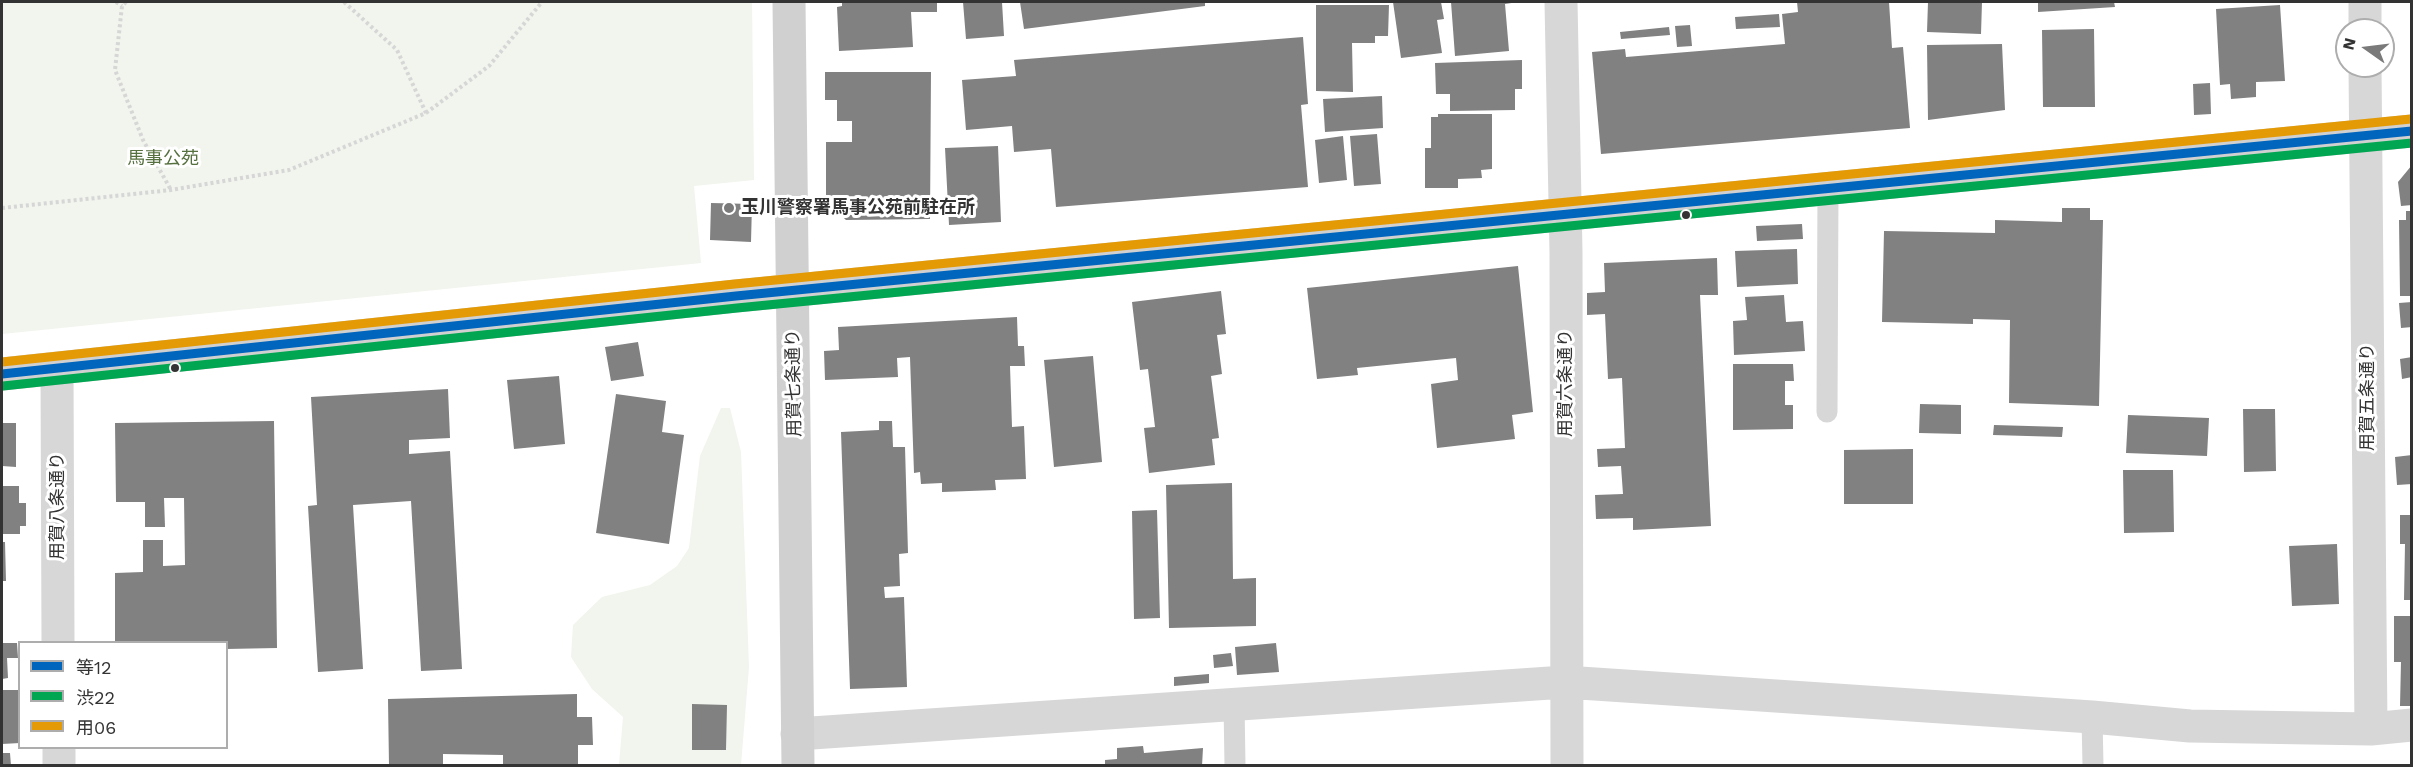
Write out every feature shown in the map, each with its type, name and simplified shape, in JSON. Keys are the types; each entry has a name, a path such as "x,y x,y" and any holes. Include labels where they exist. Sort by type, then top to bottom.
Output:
{"street":[{"name":"用賀七条通り","path":"789,2 797,750"},
{"name":"用賀六条通り","path":"1561,2 1565,215 1567,765"},
{"path":"2365,2 2365,18"},
{"name":"用賀五条通り","path":"2365,78 2371,729"},
{"path":"2,374 793,292 2412,131"},
{"name":"用賀八条通り","path":"57,369 58,641"},
{"path":"797,750 1234,703 1565,682 2092,717 2190,726 2371,729 2412,725"},
{"path":"59,749 59,765"}],"lane":[{"path":"1827,412 1828,189"},
{"path":"1234,703 1235,765"},
{"path":"2092,717 2092,765"}],"path":[{"path":"116,2 124,4 115,70 143,140 171,190"},
{"path":"344,2 397,50 426,113"},
{"path":"2,208 171,190 289,170 426,113 489,66 542,2"}],"green space":[{"name":"馬事公苑","path":"2,2 752,2 754,180 694,186 701,263 2,334"},
{"path":"721,408 730,408 741,452 749,667 741,765 619,765 623,717 592,689 571,657 573,625 602,597 650,585 677,566 689,548 700,456"}],"building":[{"path":"842,2 937,2 937,12 911,12 913,47 839,51 837,7 842,6"},
{"path":"963,2 1002,2 1004,36 966,39"},
{"path":"1020,2 1205,2 1205,6 1024,29"},
{"path":"1393,2 1441,2 1444,19 1437,20 1442,53 1401,58"},
{"path":"1451,2 1518,2 1505,4 1509,51 1455,56"},
{"path":"1797,2 1889,2 1892,48 1903,47 1910,128 1601,154 1592,52 1625,49 1626,57 1785,44 1782,14 1798,12"},
{"path":"1928,2 1982,2 1981,34 1927,32"},
{"path":"2038,2 2114,2 2115,7 2038,12"},
{"path":"1316,5 1389,5 1388,36 1375,36 1375,43 1352,43 1353,92 1316,91"},
{"path":"2280,5 2285,81 2256,82 2256,97 2231,99 2230,84 2220,85 2216,9"},
{"path":"1779,14 1780,27 1736,29 1735,17"},
{"path":"1690,25 1692,46 1677,47 1675,26"},
{"path":"1669,27 1670,35 1621,39 1620,32"},
{"path":"2094,29 2095,107 2043,107 2042,30"},
{"path":"1303,37 1308,104 1301,105 1308,187 1056,207 1051,149 1014,152 1012,126 966,130 962,80 1016,76 1014,60"},
{"path":"2002,44 2005,110 1928,120 1927,45"},
{"path":"1522,60 1522,89 1515,89 1515,110 1450,111 1450,94 1436,94 1435,63"},
{"path":"825,72 931,72 930,219 846,220 826,201 826,142 852,142 852,121 837,121 837,100 825,100"},
{"path":"2210,83 2211,114 2194,115 2193,84"},
{"path":"1382,96 1383,128 1325,132 1323,99"},
{"path":"1438,114 1492,114 1492,169 1481,170 1482,178 1458,179 1458,188 1425,188 1425,148 1431,148 1431,117 1438,117"},
{"path":"1377,134 1381,184 1354,186 1350,136"},
{"path":"1343,136 1347,180 1319,183 1315,140"},
{"path":"998,146 1001,222 949,225 945,148"},
{"path":"2412,165 2412,205 2401,206 2398,182"},
{"path":"711,203 752,204 751,242 710,240"},
{"path":"2062,208 2090,208 2090,220 2103,220 2099,406 2009,403 2010,320 1973,319 1973,324 1882,322 1884,231 1995,233 1995,220 2062,222"},
{"path":"2406,211 2412,211 2412,296 2400,296 2399,220 2406,220"},
{"path":"1802,224 1803,239 1757,241 1756,226"},
{"path":"1797,249 1798,284 1737,287 1735,251"},
{"path":"1717,258 1718,295 1700,295 1711,526 1633,530 1633,518 1596,519 1595,495 1623,494 1621,466 1598,467 1597,449 1625,448 1622,378 1608,379 1605,314 1587,315 1587,293 1605,292 1604,263"},
{"path":"1518,266 1533,412 1512,415 1515,439 1437,448 1431,384 1458,380 1456,358 1357,368 1358,375 1317,379 1307,288"},
{"path":"1221,291 1226,334 1217,335 1222,374 1211,376 1219,438 1212,439 1215,465 1149,473 1144,428 1155,427 1148,369 1140,370 1132,302"},
{"path":"1784,295 1786,322 1803,321 1805,351 1734,355 1733,321 1747,320 1745,297"},
{"path":"2412,302 2412,327 2401,328 2399,303"},
{"path":"1017,317 1018,346 1024,346 1025,366 1010,366 1012,427 1024,426 1026,479 995,480 996,490 942,492 942,483 921,484 920,472 914,473 910,357 897,358 898,377 825,380 824,351 839,350 838,327"},
{"path":"638,342 644,376 611,381 605,347"},
{"path":"1093,356 1102,462 1054,467 1044,360"},
{"path":"2412,357 2412,377 2402,379 2400,359"},
{"path":"1733,364 1793,364 1794,381 1785,381 1785,405 1793,405 1793,429 1733,430"},
{"path":"559,376 565,444 514,449 507,380"},
{"path":"448,389 450,438 409,440 409,454 450,451 462,669 421,671 411,501 353,505 363,669 318,672 308,506 317,505 311,397"},
{"path":"616,394 666,401 662,432 684,435 669,544 596,533"},
{"path":"1920,404 1961,405 1961,434 1919,433"},
{"path":"2243,409 2275,409 2276,471 2244,472"},
{"path":"2128,415 2209,418 2207,456 2126,453"},
{"path":"274,421 277,648 228,649 228,641 115,641 115,573 143,572 143,540 163,540 163,566 185,565 184,498 164,498 165,527 145,527 145,502 116,502 115,423"},
{"path":"879,421 892,421 893,447 905,447 908,553 899,554 900,586 884,587 885,598 904,597 907,687 850,689 841,432 879,430"},
{"path":"2,423 16,423 16,467 2,466"},
{"path":"1994,425 2063,427 2062,437 1993,435"},
{"path":"1913,449 1913,504 1844,504 1844,450"},
{"path":"2412,455 2412,484 2397,485 2395,457"},
{"path":"2123,470 2173,470 2174,532 2124,533"},
{"path":"1232,483 1233,579 1256,578 1256,626 1169,628 1166,485"},
{"path":"2,486 19,486 19,503 26,503 26,526 20,526 20,534 2,534"},
{"path":"1157,510 1160,618 1134,619 1132,511"},
{"path":"2400,515 2412,515 2412,600 2404,600 2405,544 2400,544"},
{"path":"2,542 5,542 6,581 2,581"},
{"path":"2337,544 2339,604 2292,606 2289,546"},
{"path":"2394,616 2412,616 2412,706 2400,706 2401,662 2394,662"},
{"path":"2,643 17,643 18,658 7,658 8,678 2,679"},
{"path":"1276,643 1279,672 1237,675 1235,647"},
{"path":"1231,653 1233,666 1214,668 1213,655"},
{"path":"1209,674 1209,683 1174,686 1174,677"},
{"path":"2,690 18,690 18,743 2,744"},
{"path":"577,694 577,717 592,717 593,745 578,745 578,766 503,766 503,755 443,754 443,766 389,766 388,699"},
{"path":"692,704 727,705 726,750 692,750"},
{"path":"1143,746 1144,753 1203,748 1202,766 1105,766 1105,760 1117,759 1117,748"},
{"path":"2,753 10,753 11,766 2,766"}],"transit line":[{"name":"用06","path":"2,362 735,284 2411,119"},
{"name":"等12","path":"2,374 736,296 2412,131"},
{"name":"渋22","path":"3,386 737,308 2412,143"}],"place":[{"name":"玉川警察署馬事公苑前駐在所","path":"729,208"}]}
